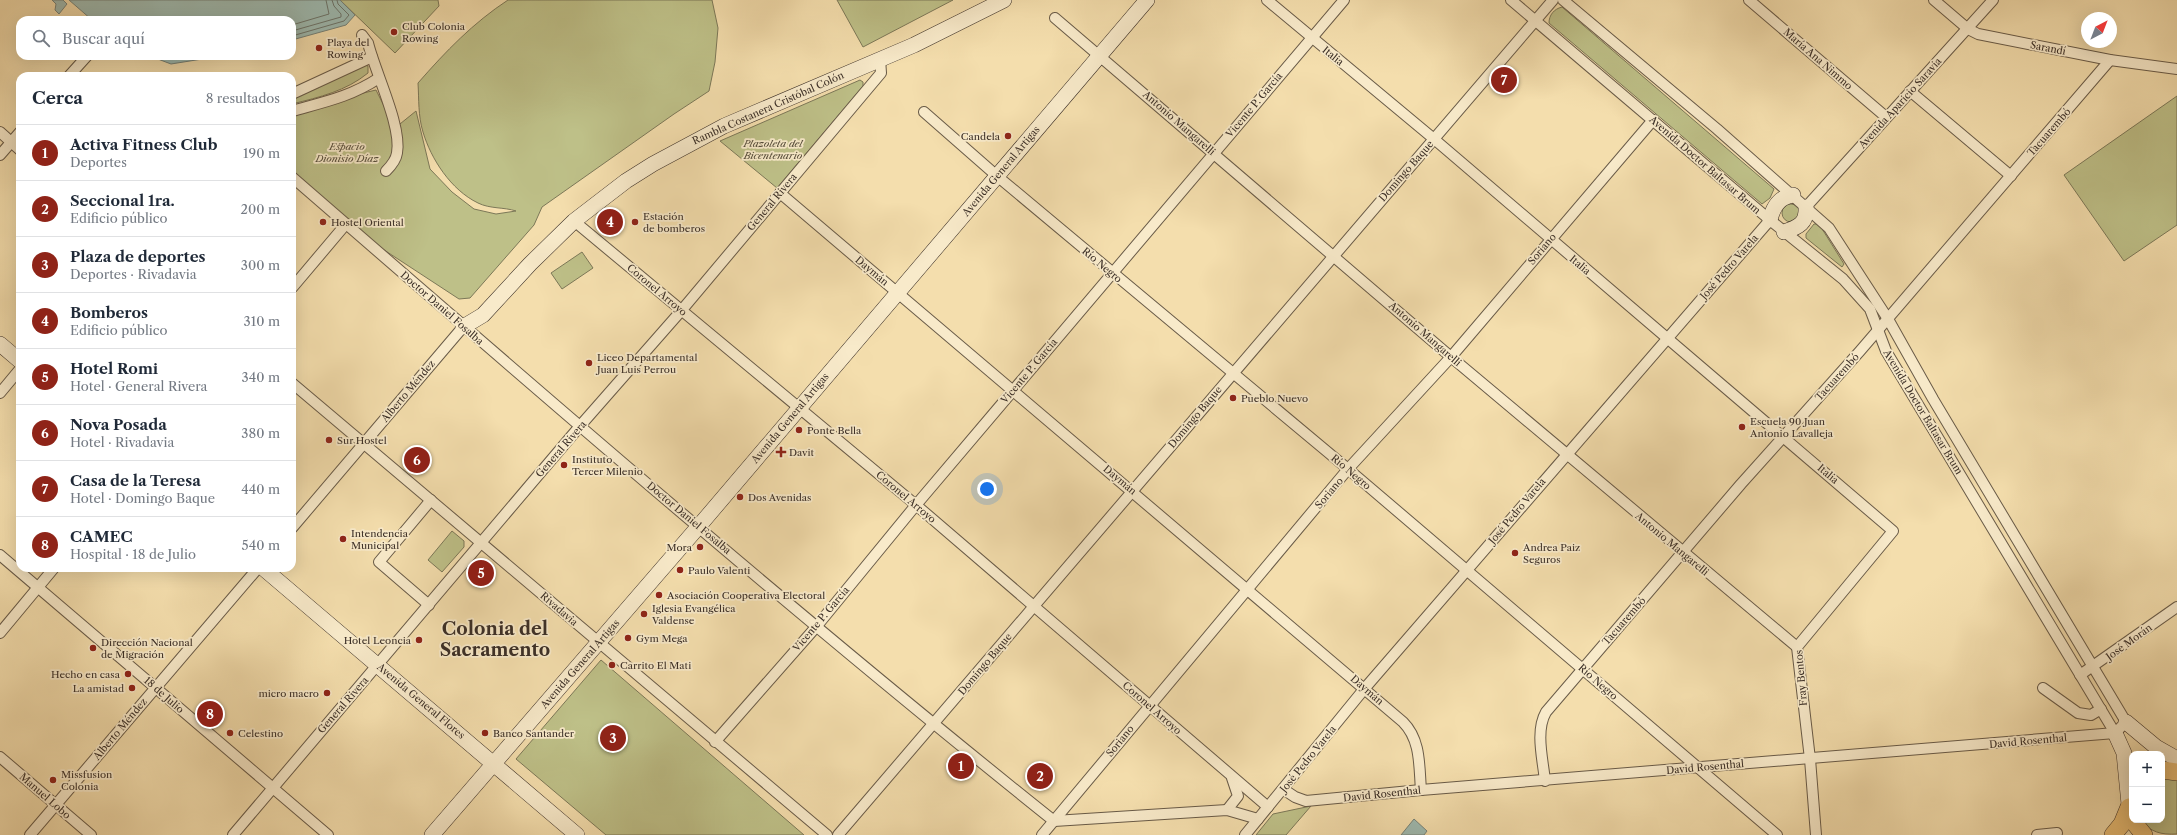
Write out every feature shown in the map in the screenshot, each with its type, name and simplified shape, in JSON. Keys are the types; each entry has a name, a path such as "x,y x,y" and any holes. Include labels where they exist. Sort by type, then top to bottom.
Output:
{"main road":[{"path":"2113,835 2122,824 2129,812"},
{"path":"2138,823 2144,835"}],"street":[{"name":"Rambla Costanera Cristóbal Colón","path":"463,327 483,315 530,264 574,221 626,182 678,149 724,126 961,23 1004,0"},
{"name":"Avenida General Artigas","path":"432,835 599,643 798,407 1147,0"},
{"name":"Italia","path":"1267,0 1434,139 1894,531"},
{"name":"Vicente P. García","path":"715,742 816,626 916,505 1344,0"},
{"name":"Avenida Doctor Baltasar Brum","path":"1511,0 1854,290 1870,309 1886,351 2115,733 2124,754 2129,793"},
{"name":"Domingo Baque","path":"838,835 1332,255 1553,0"},
{"name":"Avenida Doctor Baltasar Brum","path":"1563,0 1717,129 1829,228 1888,319 1933,399 2126,722 2134,740 2146,751"},
{"name":"María Ana Nimmo","path":"1749,0 1886,118"},
{"path":"1934,0 1968,29"},
{"name":"Avenida Aparicio Saravia","path":"1806,207 1994,0"},
{"name":"Antonio Mangarelli","path":"1055,18 1451,357 1682,553 1796,647"},
{"name":"Sarandí","path":"1968,29 1978,34 2110,60 2177,69"},
{"path":"362,35 368,43 395,129 397,152 394,161 386,171"},
{"path":"296,92 372,57"},
{"name":"General Rivera","path":"233,835 272,787 378,665 580,426 682,311 881,74 880,59"},
{"path":"73,72 83,60"},
{"name":"Tacuarembó","path":"1545,781 1541,733 1542,718 1582,669 1682,553 1888,319 2110,60"},
{"path":"296,111 342,98 361,90 379,78"},
{"path":"1910,91 2011,176"},
{"name":"Río Negro","path":"924,112 1112,274 1348,469 1777,835"},
{"name":"Soriano","path":"1042,835 1348,469 1451,357 1653,120"},
{"path":"0,132 16,146"},
{"path":"0,155 16,136"},
{"name":"Doctor Daniel Fosalba","path":"296,180 463,327 933,725 1054,821"},
{"name":"Daymán","path":"780,193 1365,688 1403,722 1413,734 1417,744 1421,790"},
{"name":"José Pedro Varela","path":"1246,835 1365,688 1770,220 1772,212 1781,199 1793,195"},
{"path":"1784,232 1802,224 1807,215 1806,207"},
{"name":"Coronel Arroyo","path":"574,221 916,505 1232,778 1268,807"},
{"path":"296,283 346,224"},
{"name":"Alberto Méndez","path":"296,523 463,327"},
{"path":"0,344 16,358"},
{"path":"0,393 16,374"},
{"name":"Rivadavia","path":"296,386 826,835"},
{"path":"428,605 379,562 431,500"},
{"name":"Fray Bentos","path":"1816,835 1810,759 1796,647 1894,531"},
{"name":"18 de Julio","path":"0,555 16,568"},
{"name":"18 de Julio","path":"20,572 328,835"},
{"path":"0,633 51,572"},
{"name":"Alberto Méndez","path":"30,835 255,572"},
{"name":"Avenida General Flores","path":"269,572 577,835"},
{"name":"José Morán","path":"2080,675 2177,607"},
{"path":"2043,688 2078,713 2091,715 2101,709"},
{"name":"Avenida Doctor Baltasar Brum","path":"2126,722 2156,747 2170,767"},
{"path":"2115,733 2126,722"},
{"name":"David Rosenthal","path":"1283,789 1295,797 1306,801 1421,790 2115,733"},
{"name":"Manuel Lobo","path":"0,757 91,835"},
{"path":"1227,810 1238,796 1232,778"},
{"path":"1054,821 1227,810 1258,819"},
{"path":"2037,835 2053,834"}],"green space":[{"name":"Club Colonia Rowing","path":"340,0 438,0 439,6 395,53"},
{"name":"Espacio Dionisio Díaz","path":"508,0 712,0 718,28 715,62 709,91 542,207 534,225 470,298 459,299 375,244 296,176 296,109 376,90 395,128 416,111 430,169 452,192 474,209 496,214 516,211 478,203 459,190 451,182 443,173 431,153 421,126 419,114 418,83 460,38"},
{"path":"837,0 953,0 863,47"},
{"path":"1562,7 1774,189 1770,198 1762,204 1549,23 1552,13"},
{"path":"365,65 368,66 368,73 342,89 296,103 296,95"},
{"name":"Plazoleta del Bicentenario","path":"860,80 863,82 863,86 777,188 720,141"},
{"path":"2177,96 2177,225 2124,261 2064,175"},
{"path":"1787,204 1795,204 1800,209 1798,220 1795,222 1787,222 1782,217 1782,209"},
{"path":"1814,224 1819,224 1844,264 1842,267 1806,238 1806,234"},
{"path":"582,252 593,268 562,289 551,273"},
{"path":"452,531 464,541 464,547 442,572 428,560"},
{"path":"601,660 804,835 606,835 516,759"},
{"path":"2165,776 2177,777 2177,834 2156,832 2143,823 2165,823"},
{"path":"1311,806 1286,835 1256,835 1273,814"}],"water":[{"path":"52,0 63,0 67,4 59,14 55,10 56,4"},
{"path":"69,0 340,0 355,15 346,25 296,39 296,16 87,16"},
{"path":"160,60 196,60 171,64"},
{"path":"1414,819 1427,831 1424,835 1401,835"}],"place":[{"name":"Club Colonia Rowing","path":"394,32"},
{"name":"Playa del Rowing","path":"319,48"},
{"name":"Casa de la Teresa","path":"1504,80"},
{"name":"Candela","path":"1008,136"},
{"name":"Hostel Oriental","path":"323,222"},
{"name":"Bomberos","path":"610,222"},
{"name":"Estación de bomberos","path":"635,222"},
{"name":"Liceo Departamental Juan Luis Perrou","path":"589,363"},
{"name":"Pueblo Nuevo","path":"1233,398"},
{"name":"Escuela 90 Juan Antonio Lavalleja","path":"1742,427"},
{"name":"Ponte Bella","path":"799,430"},
{"name":"Sur Hostel","path":"329,440"},
{"name":"Davit","path":"781,452"},
{"name":"Nova Posada","path":"417,460"},
{"name":"Instituto Tercer Milenio","path":"564,465"},
{"name":"Dos Avenidas","path":"740,497"},
{"name":"Intendencia Municipal","path":"343,539"},
{"name":"Mora","path":"700,547"},
{"name":"Andrea Paiz Seguros","path":"1515,553"},
{"name":"Paulo Valenti","path":"680,570"},
{"name":"Hotel Romi","path":"481,573"},
{"name":"Asociación Cooperativa Electoral","path":"659,595"},
{"name":"Iglesia Evangélica Valdense","path":"644,614"},
{"name":"Gym Mega","path":"628,638"},
{"name":"Hotel Leoncia","path":"419,640"},
{"name":"Dirección Nacional de Migración","path":"93,648"},
{"name":"Carrito El Mati","path":"612,665"},
{"name":"Hecho en casa","path":"128,674"},
{"name":"La amistad","path":"132,688"},
{"name":"micro macro","path":"327,693"},
{"name":"CAMEC","path":"210,714"},
{"name":"Celestino","path":"230,733"},
{"name":"Banco Santander","path":"485,733"},
{"name":"Plaza de deportes","path":"613,738"},
{"name":"Activa Fitness Club","path":"961,766"},
{"name":"Seccional 1ra.","path":"1040,776"},
{"name":"Missfusion Colonia","path":"53,780"}],"district":[{"name":"Colonia del Sacramento","path":"495,639"}]}
